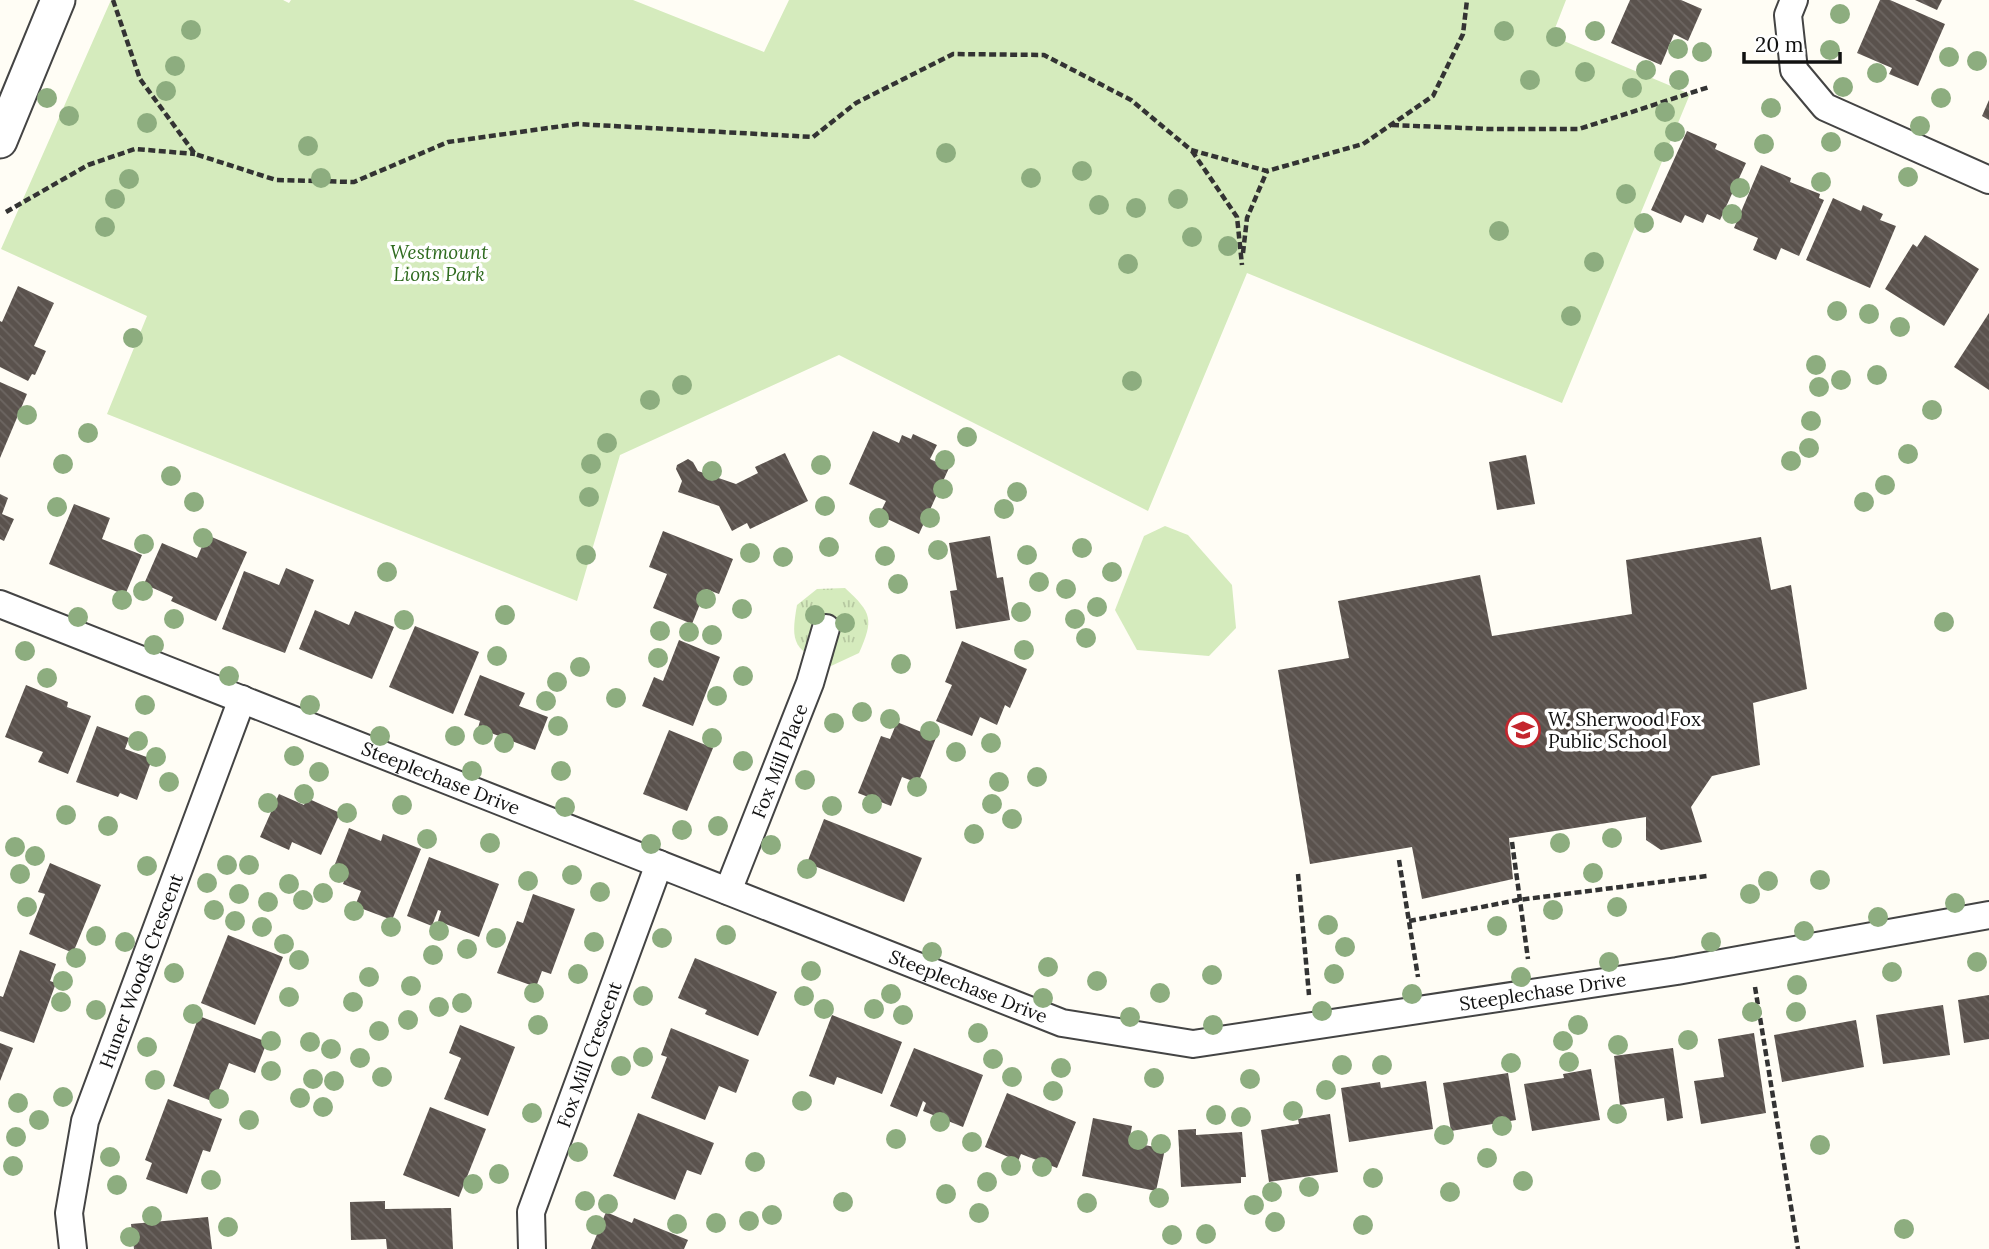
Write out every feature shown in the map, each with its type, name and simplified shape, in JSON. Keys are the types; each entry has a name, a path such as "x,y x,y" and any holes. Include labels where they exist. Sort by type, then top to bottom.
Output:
{"street":[{"path":"0,141 58,0"},
{"path":"1794,0 1788,15 1794,70 1825,107 1989,180"},
{"name":"Steeplechase Drive","path":"0,604 1062,1023 1193,1045 1677,971 1989,915"},
{"name":"Fox Mill Place","path":"728,891 810,683 826,628"},
{"name":"Huner Woods Crescent","path":"73,1249 69,1213 85,1121 242,699"},
{"name":"Fox Mill Crescent","path":"532,1249 531,1212 659,864"}],"path":[{"path":"113,0 140,79 195,154"},
{"path":"1191,150 1267,171 1363,144 1433,96 1463,34 1467,0"},
{"path":"6,212 88,165 135,149 195,154 276,180 354,182 448,142 577,124 813,137 856,103 953,54 1044,55 1132,100 1191,150 1237,216 1242,265 1247,218 1267,171"},
{"path":"1391,125 1488,130 1579,129 1709,87"},
{"path":"1512,842 1528,959"},
{"path":"1399,860 1418,977"},
{"path":"1298,874 1309,995"},
{"path":"1409,920 1518,900 1707,876"},
{"path":"1750,958 1798,1249"}],"green space":[{"name":"Westmount Lions Park","path":"111,0 283,0 289,3 291,0 633,0 764,52 789,0 1566,0 1552,36 1690,94 1562,403 1247,273 1148,511 839,355 620,455 577,601 107,414 147,316 1,249"},
{"path":"1165,526 1188,535 1232,585 1236,628 1209,656 1137,650 1115,610 1144,536"},
{"path":"845,588 861,604 868,617 867,632 859,653 831,666 809,655 798,644 794,629 797,605 817,589"}],"building":[{"path":"1630,0 1681,0 1702,9 1688,41 1674,34 1661,65 1611,43"},
{"path":"1880,0 1890,0 1945,24 1918,86 1889,74 1892,68 1857,53"},
{"path":"1915,0 1942,0 1937,10"},
{"path":"1989,100 1989,120 1982,116"},
{"path":"1687,131 1717,144 1715,149 1746,163 1720,220 1707,214 1703,223 1685,215 1681,223 1651,210"},
{"path":"1761,165 1791,178 1790,182 1820,194 1819,198 1824,200 1799,256 1781,248 1776,260 1753,250 1758,238 1734,228"},
{"path":"1833,198 1861,211 1863,205 1883,214 1880,220 1896,226 1870,288 1806,260"},
{"path":"1925,235 1979,269 1944,326 1885,289 1913,244 1917,247"},
{"path":"18,286 54,303 34,346 46,351 35,375 32,374 28,381 0,367 0,321 2,322"},
{"path":"1989,313 1989,390 1954,367"},
{"path":"0,382 27,394 0,458"},
{"path":"873,431 899,443 902,435 911,439 913,434 937,445 930,459 949,468 919,534 879,515 886,501 849,484"},
{"path":"785,453 808,501 750,529 747,523 732,531 719,506 678,492 682,481 676,469 677,465 688,459 698,471 736,484 758,473 755,467"},
{"path":"1526,455 1535,504 1497,510 1489,462"},
{"path":"0,494 8,498 2,514 14,519 4,541 0,539"},
{"path":"74,504 110,518 102,539 142,555 125,595 49,564"},
{"path":"663,531 733,559 719,594 706,589 692,624 653,608 667,574 649,567"},
{"path":"207,535 247,552 216,621 171,601 173,597 144,584 162,543 197,558"},
{"path":"990,536 997,578 1003,577 1010,620 956,629 950,591 957,590 949,543"},
{"path":"1761,537 1771,590 1791,585 1807,689 1753,703 1760,765 1712,776 1691,807 1702,842 1661,850 1646,840 1646,817 1509,838 1513,879 1422,899 1412,847 1310,864 1278,670 1349,658 1338,601 1480,575 1492,636 1632,614 1626,560"},
{"path":"286,568 314,580 285,653 222,629 244,571 279,585"},
{"path":"315,610 349,625 355,611 394,627 372,679 299,649"},
{"path":"415,626 479,652 453,714 389,687"},
{"path":"679,640 720,657 693,726 642,706 654,677 663,681"},
{"path":"962,641 1027,669 1010,708 1005,705 997,725 980,717 972,736 936,721 952,685 945,682"},
{"path":"480,675 525,693 519,706 548,717 535,750 478,728 480,721 464,715"},
{"path":"26,685 68,702 67,707 91,716 68,774 38,762 43,752 5,737"},
{"path":"897,722 936,738 918,783 902,777 891,806 858,793 881,736 890,739"},
{"path":"97,726 129,738 125,749 152,759 137,800 120,793 118,797 76,782"},
{"path":"669,730 713,748 687,811 643,794"},
{"path":"279,794 304,805 307,798 340,813 321,855 292,842 289,850 260,837"},
{"path":"824,819 922,858 904,902 807,863"},
{"path":"349,828 381,841 383,834 421,849 392,920 355,906 361,891 343,884 348,870 335,864"},
{"path":"429,857 499,884 479,937 438,921 441,911 438,910 432,926 407,916"},
{"path":"50,863 101,885 73,953 29,934 45,894 38,892"},
{"path":"533,894 575,909 551,974 542,971 536,987 497,973 517,921 523,923"},
{"path":"228,935 283,957 255,1025 201,1003"},
{"path":"20,950 56,964 50,981 56,983 34,1043 0,1031 0,996 3,997"},
{"path":"695,958 777,992 758,1036 705,1014 707,1010 678,998"},
{"path":"1989,995 1989,1039 1964,1043 1958,1000"},
{"path":"1943,1005 1950,1055 1883,1064 1876,1015"},
{"path":"832,1015 902,1042 882,1094 837,1077 834,1085 809,1076"},
{"path":"199,1016 267,1042 255,1073 229,1063 214,1102 173,1086"},
{"path":"1856,1020 1864,1067 1782,1082 1774,1035"},
{"path":"460,1025 515,1047 488,1116 444,1099 461,1058 449,1053"},
{"path":"671,1028 749,1060 736,1093 719,1086 705,1120 651,1098 667,1057 661,1055"},
{"path":"1754,1033 1766,1113 1701,1124 1694,1081 1724,1077 1718,1039"},
{"path":"0,1043 13,1048 0,1081"},
{"path":"914,1048 983,1075 963,1127 923,1111 926,1103 923,1101 917,1117 890,1106"},
{"path":"1673,1048 1683,1118 1667,1121 1664,1098 1620,1105 1614,1056"},
{"path":"1591,1069 1600,1120 1532,1131 1524,1084 1564,1078 1563,1074"},
{"path":"1508,1073 1516,1120 1451,1131 1443,1083"},
{"path":"1426,1081 1433,1129 1349,1142 1341,1088 1380,1082 1381,1088"},
{"path":"1007,1093 1076,1122 1057,1168 1021,1154 1018,1161 985,1147"},
{"path":"168,1099 222,1119 210,1152 203,1150 187,1194 146,1179 152,1163 145,1160"},
{"path":"430,1107 486,1129 459,1197 403,1175"},
{"path":"638,1113 714,1143 701,1175 687,1170 675,1200 613,1176"},
{"path":"1330,1114 1338,1172 1269,1182 1261,1130 1299,1124 1298,1119"},
{"path":"1093,1118 1132,1126 1129,1142 1165,1149 1156,1191 1082,1176"},
{"path":"1196,1129 1196,1135 1242,1132 1246,1177 1241,1177 1241,1183 1181,1187 1178,1130"},
{"path":"385,1201 385,1209 451,1208 453,1249 387,1249 386,1239 351,1240 350,1202"},
{"path":"606,1212 632,1223 634,1218 688,1240 684,1249 591,1249"},
{"path":"208,1217 212,1249 134,1249 131,1224"}],"place":[{"name":"W. Sherwood Fox Public School","path":"1523,730"}]}
